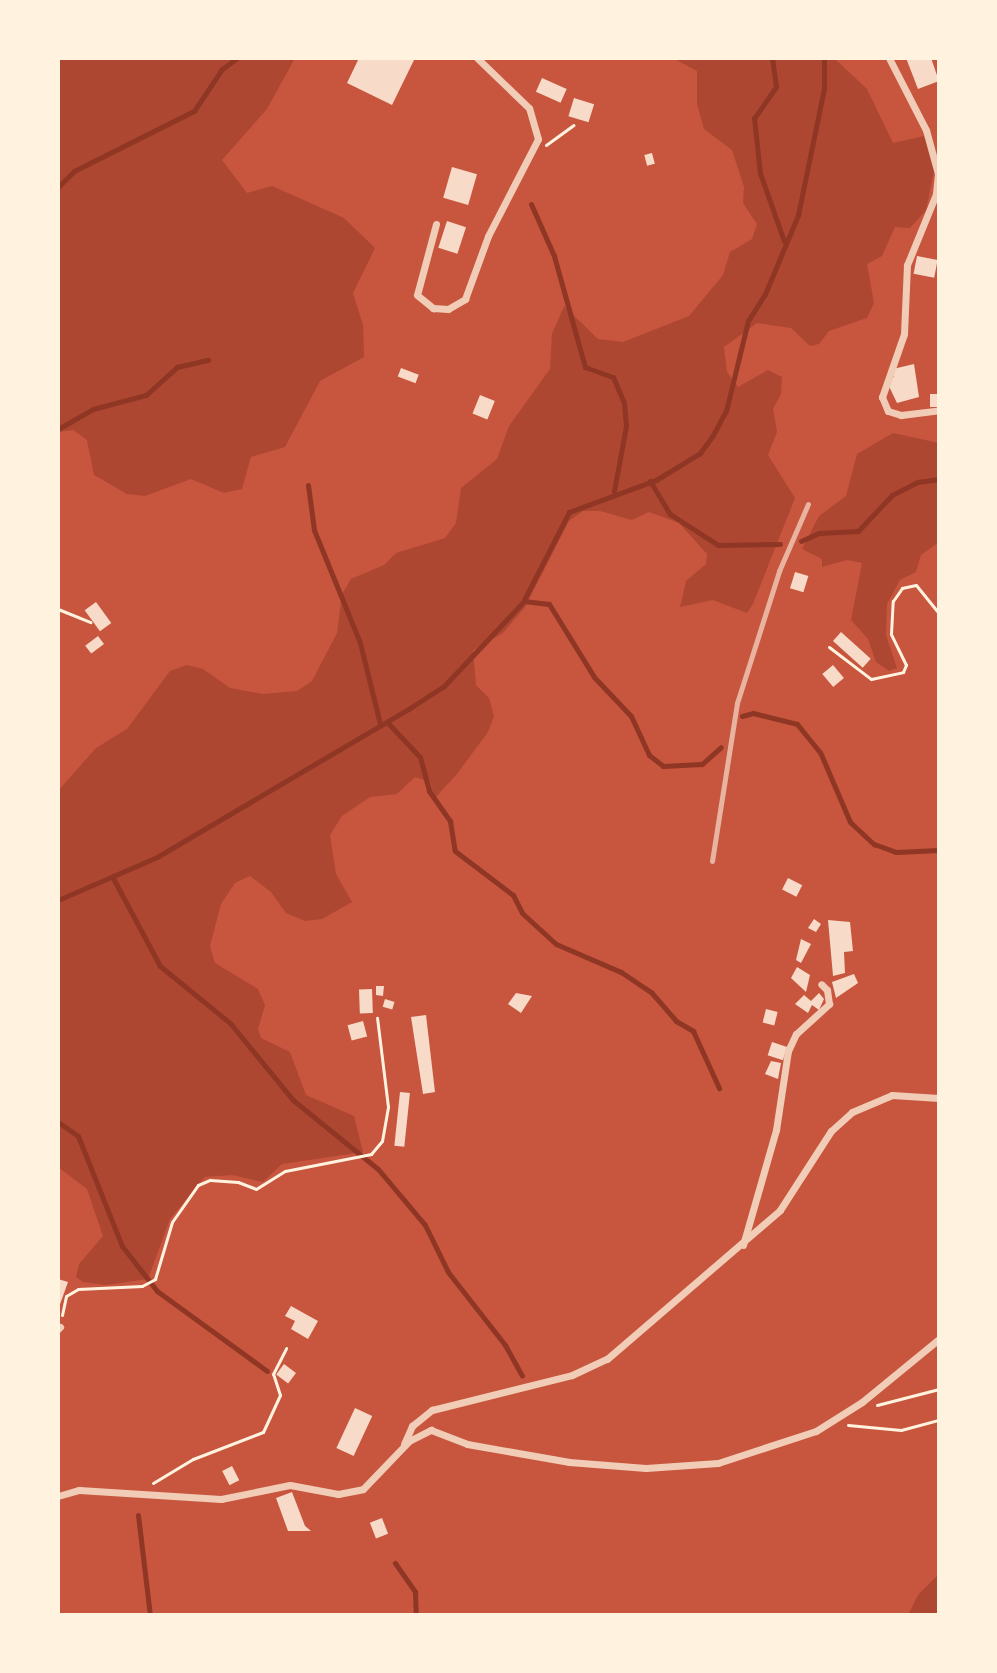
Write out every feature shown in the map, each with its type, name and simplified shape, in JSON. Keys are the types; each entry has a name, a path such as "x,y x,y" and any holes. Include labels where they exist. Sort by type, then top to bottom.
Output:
{"street":[{"path":"436,224 417,295 433,308 448,309 465,299 488,236 535,149 534,115 477,58"},
{"path":"889,58 926,130 938,174 936,194 907,265 904,334 882,397 888,411 901,415 939,410"},
{"path":"743,1247 776,1130 788,1051 796,1034 829,1004 827,990 821,984"},
{"path":"401,1449 412,1426 432,1410 572,1375 607,1359 743,1247 780,1210 831,1131 852,1112 892,1095 939,1098"},
{"path":"58,1496 79,1490 139,1497 221,1499 290,1485 338,1494 363,1489 401,1449 431,1430 467,1444 525,1455 646,1468 718,1463 773,1449 822,1427 854,1407 939,1339"}],"path":[{"path":"535,149 555,142 574,125"},
{"path":"829,647 871,679 903,672 906,665 891,634 893,601 902,588 916,585 939,613"},
{"path":"58,609 90,622"},
{"path":"59,1328 66,1296 78,1289 142,1286 155,1279 172,1222 198,1185 224,1181 256,1189 285,1171 371,1154 382,1141 388,1107 377,1018"},
{"path":"139,1497 158,1478 193,1459 263,1432 280,1395 273,1374 286,1348"},
{"path":"854,1407 939,1389"},
{"path":"822,1427 901,1430 939,1420"}],"shaded area":[{"path":"58,58 295,58 267,109 222,160 247,193 272,186 344,218 375,248 353,293 363,325 364,357 320,381 285,447 251,457 242,489 224,493 191,479 145,496 127,494 94,475 87,440 73,430 58,432"},
{"path":"673,58 834,58 867,89 893,143 924,136 934,171 926,210 910,228 895,227 882,256 867,264 874,303 867,318 829,331 819,344 810,346 791,328 757,323 724,347 727,372 738,387 768,370 782,377 781,394 773,409 777,432 768,455 795,498 753,604 747,613 713,600 680,607 686,581 706,564 707,554 679,523 649,512 632,520 600,511 583,511 569,521 525,607 503,633 473,650 476,685 489,698 494,716 488,732 457,774 433,800 430,782 415,777 397,794 370,797 342,816 330,835 336,874 352,902 322,919 305,921 286,913 271,892 250,876 235,883 221,904 210,946 215,963 258,989 265,1005 258,1029 261,1038 290,1052 306,1095 354,1116 363,1152 282,1164 263,1182 232,1175 205,1177 170,1219 148,1279 106,1285 83,1282 76,1277 79,1264 103,1236 87,1189 58,1167 58,791 96,748 127,729 170,671 187,665 203,669 230,688 263,694 297,691 312,681 337,633 342,594 351,579 384,565 396,553 445,538 456,523 461,488 497,459 509,426 550,369 552,334 564,306 598,339 623,342 689,316 723,275 730,252 752,239 757,224 743,203 744,187 732,150 704,129 697,104 697,71"},
{"path":"893,433 939,443 939,542 921,555 916,572 900,580 887,604 886,635 897,668 889,671 876,662 868,639 851,620 862,563 847,560 822,567 822,559 802,549 819,516 846,496 857,454"},
{"path":"939,1574 939,1615 908,1615 918,1595"}],"building":[{"path":"359,58 415,58 392,105 347,83"},
{"path":"906,58 931,58 939,81 918,89"},
{"path":"542,78 567,89 561,103 536,92"},
{"path":"574,98 594,104 589,122 568,116"},
{"path":"652,153 655,164 647,166 644,155"},
{"path":"452,167 477,174 468,205 443,198"},
{"path":"447,221 466,227 457,254 438,248"},
{"path":"917,256 938,260 934,278 914,274"},
{"path":"914,364 919,397 897,403 886,380 894,377 893,369"},
{"path":"401,368 419,375 416,383 398,376"},
{"path":"930,394 939,394 939,407 930,407"},
{"path":"480,395 495,401 487,420 473,414"},
{"path":"795,572 808,576 803,592 790,588"},
{"path":"96,602 111,623 100,631 85,610"},
{"path":"841,632 871,659 863,668 833,641"},
{"path":"98,636 104,644 91,654 85,646"},
{"path":"833,665 844,678 833,687 822,674"},
{"path":"788,878 802,885 796,897 782,890"},
{"path":"814,919 821,924 816,932 808,928"},
{"path":"828,920 850,922 853,951 844,952 845,973 833,976"},
{"path":"801,939 811,944 801,963 796,960"},
{"path":"797,967 810,975 806,992 791,978"},
{"path":"854,974 858,983 836,998 832,982"},
{"path":"376,986 384,986 383,996 376,995"},
{"path":"359,989 372,989 373,1013 360,1013"},
{"path":"516,993 532,996 521,1013 508,1004"},
{"path":"819,993 824,999 819,1010 812,1005 808,1013 795,1004 804,995 811,1001"},
{"path":"385,999 395,1002 392,1010 383,1007"},
{"path":"766,1009 778,1012 774,1025 763,1023"},
{"path":"426,1015 435,1092 423,1094 411,1017"},
{"path":"363,1021 367,1036 352,1041 348,1025"},
{"path":"772,1042 787,1047 783,1060 768,1055"},
{"path":"771,1061 781,1063 778,1079 765,1074"},
{"path":"400,1092 410,1093 404,1147 394,1146"},
{"path":"58,1279 68,1282 58,1310"},
{"path":"291,1306 318,1321 308,1339 291,1329 295,1321 285,1316"},
{"path":"284,1364 296,1373 288,1383 276,1374"},
{"path":"355,1408 372,1416 354,1456 336,1448"},
{"path":"232,1466 239,1480 229,1485 222,1471"},
{"path":"292,1492 305,1526 311,1531 288,1531 276,1498"},
{"path":"382,1518 388,1534 376,1539 370,1523"}],"waterway":[{"path":"58,187 74,171 194,111 222,69 237,58"},
{"path":"772,58 776,87 754,118 760,173 784,241"},
{"path":"524,600 569,512 656,480 700,453 713,435 726,411 748,321 765,294 798,215 824,88 824,59"},
{"path":"531,204 554,256 585,367 613,377 624,403 626,426 614,491"},
{"path":"58,429 93,409 146,395 177,367 208,360"},
{"path":"801,541 819,533 858,531 892,495 918,482 939,479"},
{"path":"650,481 670,514 718,545 780,544"},
{"path":"308,485 314,530 360,643 380,724"},
{"path":"58,900 157,857 410,708 444,686 524,601 549,604 594,677 631,716 649,755 663,766 702,764 721,747"},
{"path":"742,716 753,713 797,724 820,752 850,822 874,844 896,852 939,850"},
{"path":"387,722 420,757 429,791 450,821 455,851 513,895 522,913 556,944 621,972 651,992 676,1021 693,1031 719,1088"},
{"path":"113,878 160,966 230,1023 293,1100 378,1169 425,1225 448,1272 505,1345 522,1376"},
{"path":"58,1122 78,1136 122,1246 157,1291 267,1371"},
{"path":"138,1515 150,1615"},
{"path":"395,1563 415,1592 416,1615"}],"railway":[{"path":"712,861 737,703 779,571 808,504"}]}
